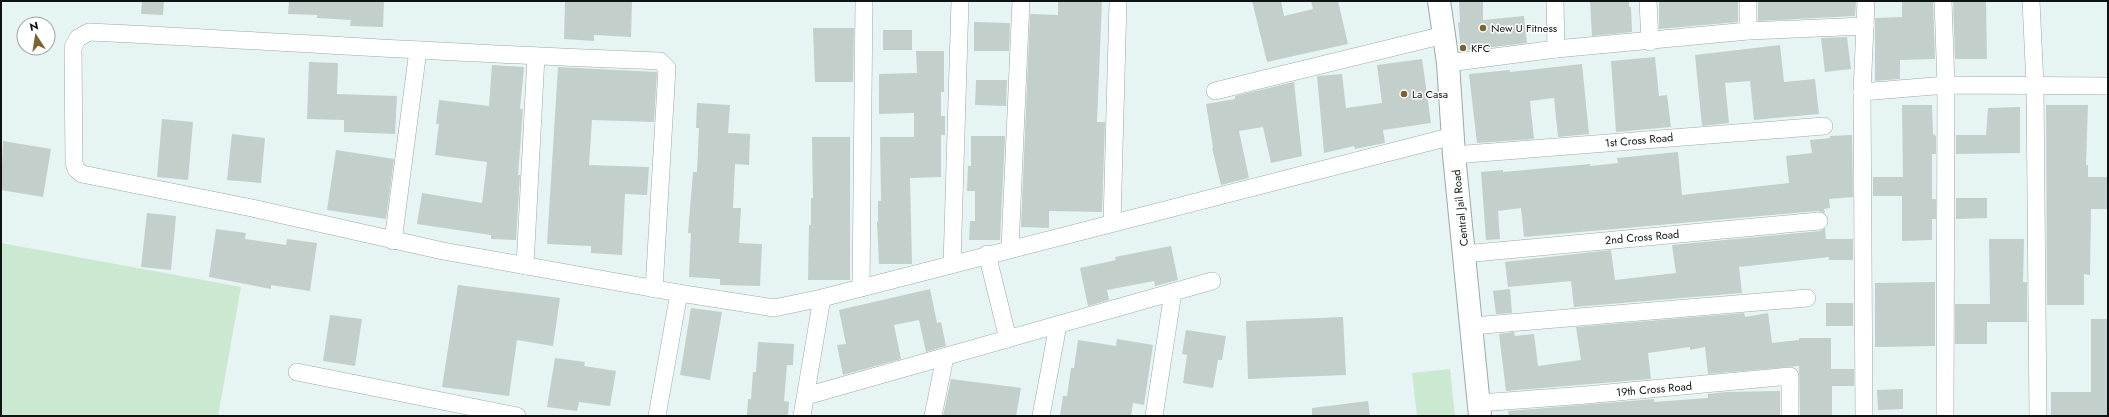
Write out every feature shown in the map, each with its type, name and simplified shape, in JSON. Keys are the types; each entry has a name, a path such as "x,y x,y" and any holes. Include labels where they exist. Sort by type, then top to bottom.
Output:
{"main road":[{"name":"Central Jail Road","path":"1439,1 1448,63 1454,145 1479,410"}],"street":[{"path":"860,288 864,1"},
{"path":"952,264 960,1"},
{"path":"1010,248 1021,1"},
{"path":"1112,223 1118,1"},
{"path":"1555,1 1556,49"},
{"path":"1648,1 1650,42"},
{"path":"1748,1 1748,32"},
{"path":"1864,416 1862,92 1866,1"},
{"path":"1942,1 1946,85 1945,416"},
{"path":"2032,1 2035,85 2038,416"},
{"path":"1448,63 1556,49 1650,42 1748,32 1865,26"},
{"name":"1st Cross Road","path":"654,289 667,68 660,61 536,56 89,32 78,38 73,47 74,163 76,169 82,174 252,208 393,240 526,266 654,289 774,308 822,298 1010,248 1112,223 1454,145 1824,126"},
{"path":"1215,91 1444,35"},
{"path":"393,240 418,50"},
{"path":"526,266 536,56"},
{"path":"1862,92 1946,85 2108,86"},
{"name":"2nd Cross Road","path":"1464,254 1819,221"},
{"path":"987,254 1008,339"},
{"path":"806,396 1212,281"},
{"path":"1154,416 1173,292"},
{"path":"657,416 679,293"},
{"path":"802,416 822,298"},
{"path":"1472,326 1808,298"},
{"path":"1041,416 1058,325"},
{"path":"933,416 945,357"},
{"path":"297,372 517,416"},
{"name":"19th Cross Road","path":"1479,410 1586,395 1790,376 1790,416"}],"green space":[{"path":"1,243 241,287 218,416 1,416"},
{"path":"1450,369 1455,416 1417,416 1412,373"}],"building":[{"path":"142,1 164,1 163,15 141,14"},
{"path":"289,1 384,1 383,27 350,26 351,20 317,18 317,15 288,14"},
{"path":"565,1 632,1 631,37 594,35 594,41 564,39"},
{"path":"1058,1 1102,1 1097,122 1105,122 1102,212 1049,211 1049,228 1021,227 1030,14 1058,15"},
{"path":"1252,1 1281,1 1284,16 1313,9 1311,1 1338,1 1348,44 1267,62"},
{"path":"1459,1 1483,1 1483,20 1524,16 1527,43 1461,51 1458,23 1460,22"},
{"path":"1590,1 1629,1 1629,7 1631,7 1632,32 1592,36"},
{"path":"1659,1 1738,1 1738,22 1659,29"},
{"path":"1758,1 1856,1 1855,16 1758,21"},
{"path":"1902,1 1933,1 1935,59 1900,60 1900,79 1875,81 1875,18 1902,17"},
{"path":"1953,1 1986,1 1987,59 1955,59"},
{"path":"974,22 1010,23 1009,51 974,51"},
{"path":"813,28 854,28 853,82 815,82"},
{"path":"883,30 912,30 912,50 883,50"},
{"path":"1847,37 1851,69 1825,72 1821,38"},
{"path":"1780,45 1784,82 1815,79 1819,114 1754,120 1750,81 1725,83 1729,123 1702,126 1695,55"},
{"path":"916,51 944,51 944,92 941,92 941,116 945,116 945,135 941,135 941,177 910,178 912,264 879,264 877,222 878,201 881,201 880,137 914,137 914,113 879,114 879,74 917,73"},
{"path":"1655,57 1659,96 1667,95 1671,127 1616,132 1611,61"},
{"path":"1422,59 1431,123 1383,130 1385,143 1355,149 1354,146 1324,153 1317,76 1342,74 1346,108 1382,103 1377,65"},
{"path":"309,62 338,63 337,94 397,96 395,134 344,132 344,120 307,119"},
{"path":"1582,64 1589,134 1558,137 1554,98 1530,101 1534,139 1477,143 1469,74 1510,70 1510,72"},
{"path":"492,65 524,67 520,109 523,109 518,175 520,175 516,240 491,239 491,235 417,224 422,193 482,203 487,162 435,155 439,124 436,124 439,100 489,106"},
{"path":"558,67 657,72 654,122 592,120 589,165 649,167 647,195 625,194 622,255 591,253 591,246 547,244"},
{"path":"976,80 1007,80 1006,106 975,105"},
{"path":"1294,82 1302,156 1271,163 1263,127 1239,131 1249,178 1221,185 1212,148 1206,104 1235,99 1235,96"},
{"path":"697,103 730,105 728,133 750,134 749,165 735,164 733,208 741,208 739,243 762,244 760,286 720,285 720,279 689,277 691,233 688,233 693,172 697,172 699,128 696,128"},
{"path":"1902,105 1932,105 1933,134 1936,136 1936,154 1932,154 1932,199 1936,199 1936,219 1932,219 1932,240 1902,241 1902,196 1873,196 1873,177 1903,177"},
{"path":"2046,105 2088,105 2086,165 2088,165 2088,177 2108,177 2108,209 2091,209 2090,275 2084,274 2084,305 2047,305"},
{"path":"2020,107 2020,153 1956,154 1956,135 1986,135 1988,108"},
{"path":"162,119 193,122 188,180 157,177"},
{"path":"232,134 265,138 261,183 227,180"},
{"path":"1852,135 1853,197 1829,199 1830,208 1824,209 1825,213 1818,211 1524,237 1521,208 1498,211 1500,239 1486,240 1481,172 1503,170 1503,172 1590,164 1590,166 1618,163 1617,158 1678,152 1682,195 1789,183 1786,156 1812,153 1810,140 1830,138 1830,136"},
{"path":"971,136 1005,136 1000,240 969,240 970,221 975,221 975,191 967,191 968,166 971,166"},
{"path":"812,137 850,137 850,280 808,280 809,225 811,225 811,198 813,198"},
{"path":"3,141 51,149 43,197 1,190"},
{"path":"336,150 394,159 386,219 327,210"},
{"path":"1956,198 1987,198 1987,218 1956,219"},
{"path":"147,213 176,216 171,270 141,267"},
{"path":"1825,228 1826,239 1853,239 1853,260 1829,260 1829,257 1739,267 1742,293 1574,307 1571,281 1508,287 1505,262 1611,250 1615,280 1676,273 1672,245 1820,231"},
{"path":"216,229 246,233 245,239 286,245 287,239 317,243 310,291 271,285 271,289 209,277"},
{"path":"1989,239 2024,239 2023,282 2027,282 2027,322 1987,322 1987,344 1955,344 1955,304 1990,304"},
{"path":"1171,246 1178,280 1155,286 1154,281 1107,290 1109,300 1088,306 1080,268 1116,260 1115,257"},
{"path":"1935,282 1935,346 1875,347 1875,283"},
{"path":"458,285 560,298 553,346 517,340 509,396 442,387"},
{"path":"930,289 937,323 941,322 946,346 926,352 919,320 894,325 901,359 843,375 837,345 846,344 839,310"},
{"path":"1510,289 1512,313 1496,314 1493,291"},
{"path":"1826,303 1853,303 1853,326 1826,326"},
{"path":"691,308 722,312 710,380 680,375"},
{"path":"1744,313 1745,317 1768,313 1772,343 1799,340 1799,338 1831,338 1831,369 1854,369 1854,386 1832,386 1832,416 1800,416 1799,366 1708,374 1705,347 1690,350 1690,347 1648,353 1651,379 1506,391 1499,334 1514,332 1515,336 1534,334 1538,366 1581,360 1576,327"},
{"path":"330,315 362,319 355,366 323,361"},
{"path":"1343,317 1346,375 1248,379 1246,321"},
{"path":"2091,319 2108,319 2108,416 2051,416 2051,392 2091,392"},
{"path":"1186,330 1226,336 1222,360 1218,360 1213,388 1183,383 1187,355 1182,354"},
{"path":"1117,339 1153,345 1144,405 1133,403 1131,416 1060,416 1063,396 1067,396 1071,368 1074,368 1078,340 1116,346"},
{"path":"758,342 794,344 793,365 787,365 784,401 789,402 788,416 747,416 748,399 751,399 753,372 756,372"},
{"path":"555,358 585,362 584,366 616,371 610,406 579,402 577,411 547,407"},
{"path":"951,379 1021,388 1016,416 943,416"},
{"path":"1903,389 1903,409 1878,410 1877,390"},
{"path":"1780,391 1780,416 1509,416 1508,411 1654,399 1654,402 1708,398 1708,394 1726,392"},
{"path":"1368,401 1370,416 1312,416 1312,408"}],"place":[{"name":"New U Fitness","path":"1483,28"},
{"name":"KFC","path":"1463,48"},
{"name":"La Casa","path":"1404,94"}]}
